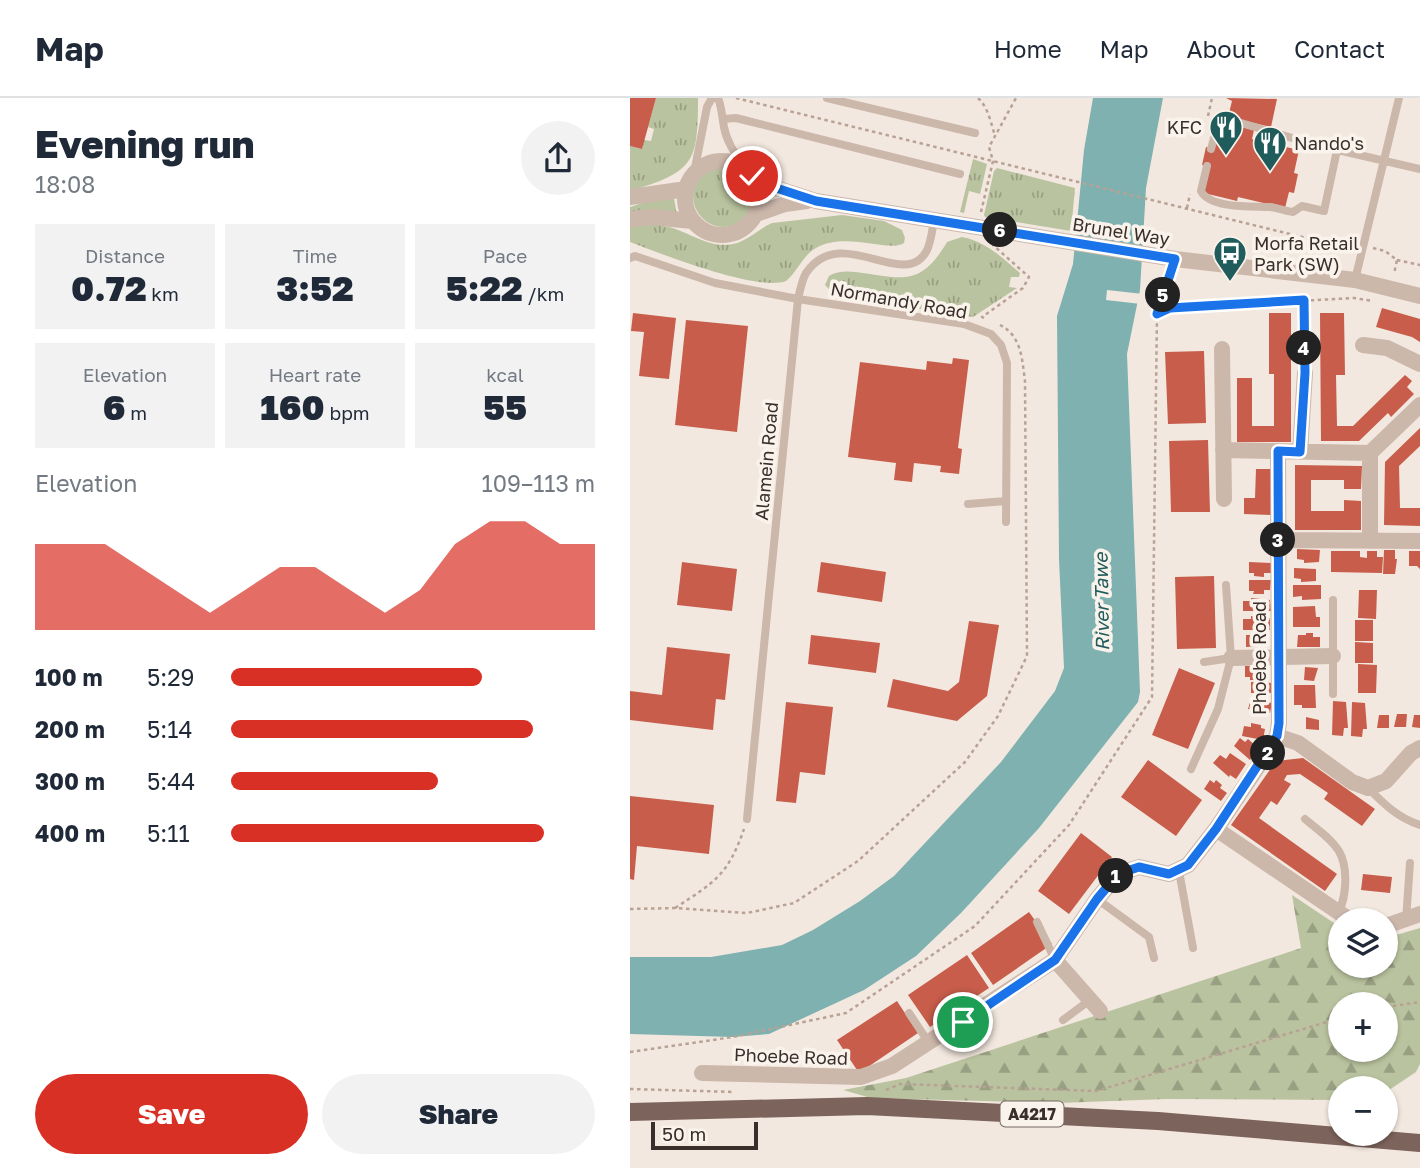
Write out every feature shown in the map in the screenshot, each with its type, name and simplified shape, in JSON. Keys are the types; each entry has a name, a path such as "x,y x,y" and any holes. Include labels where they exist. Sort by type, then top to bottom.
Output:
{"main road":[{"name":"A4217","path":"635,1113 867,1106 1158,1121 1420,1143"}],"street":[{"name":"Brunel Way","path":"694,173 706,164 718,161 736,163 767,185 816,201 1175,259 1355,280 1420,296"},
{"path":"749,172 759,191 760,201 756,214"},
{"path":"692,221 685,205 686,189 694,173"},
{"path":"630,197 686,189"},
{"name":"Brunel Way","path":"630,219 652,217 692,221 708,233 727,235 747,227 756,214 785,204 816,201"},
{"path":"1363,345 1387,348 1420,365"},
{"path":"1222,349 1224,499"},
{"path":"1300,452 1305,373"},
{"path":"1223,450 1370,453 1420,405"},
{"name":"Phoebe Road","path":"702,1073 861,1077 892,1066 1055,960 1097,899 1118,874 1139,867 1169,874 1188,865 1216,829 1277,736 1278,451"},
{"path":"1370,453 1370,541"},
{"path":"1278,540 1420,541"},
{"path":"1231,658 1333,656"},
{"path":"1277,736 1298,743 1352,782 1368,788 1386,781 1411,753 1420,748"},
{"path":"1216,829 1331,908"},
{"path":"1055,960 1095,1005"}],"lane":[{"path":"694,173 707,107 715,98 732,149 749,172"},
{"path":"827,98 975,133"},
{"path":"1355,280 1399,98"},
{"path":"723,119 736,118 960,174"},
{"path":"1211,149 1219,120 1224,118 1337,150 1420,169"},
{"path":"1207,166 1201,191 1203,197 1243,207 1272,207 1293,212 1302,206 1324,211 1337,150"},
{"name":"Alamein Road","path":"747,819 797,299 805,274 820,258 857,253 891,265 914,263 926,253 934,220"},
{"name":"Normandy Road","path":"630,258 635,256 715,283 797,299 964,324 991,334 1001,345 1007,363 1006,522"},
{"path":"968,504 1006,501"},
{"path":"1191,769 1217,709 1231,658 1226,585"},
{"path":"1332,600 1333,694"},
{"path":"1203,662 1231,658"},
{"path":"1368,788 1389,809 1420,825"},
{"path":"1305,819 1335,844 1344,859 1344,908"},
{"path":"1410,863 1413,917"},
{"path":"1179,871 1193,948"},
{"path":"1097,899 1149,937 1154,958"},
{"path":"1037,922 1055,960"},
{"path":"1063,1020 1095,1005"},
{"path":"909,1013 929,1043"}],"path":[{"path":"736,98 1340,246 1362,249 1364,245 1385,251 1397,260 1420,265"},
{"path":"978,98 990,117 995,136"},
{"path":"977,226 993,161 989,148 1016,98"},
{"path":"630,909 675,908 747,913 794,903 858,861 965,762 998,716 1027,656 1025,381 1020,347 1005,328 982,317 1023,288 1028,277 990,243"},
{"path":"630,1052 733,1037 846,1013 975,926 1069,825 1152,697 1157,314 1175,259"},
{"path":"1157,314 1170,308 1304,300 1354,298 1380,302 1383,282 1392,284 1397,260"},
{"path":"1304,300 1305,373"},
{"path":"675,908 716,882 736,853 747,819"},
{"path":"1398,1005 1420,1002"},
{"path":"876,1094 900,1084 1096,1091 1328,1022"},
{"path":"630,1089 736,1092"}],"green space":[{"path":"656,98 698,98 693,151 688,162 668,178 630,191 630,146 642,149 644,140 651,141 654,129 648,127"},
{"path":"973,159 987,164 980,194 969,191 964,213 960,212"},
{"path":"724,165 736,167 746,174 753,184 753,208 746,218 736,225 724,227 712,225 702,218 695,208 693,196 695,184 702,174 712,167"},
{"path":"997,168 1075,188 1071,231 985,217 994,171"},
{"path":"673,193 677,215 630,213 630,207"},
{"path":"842,215 884,221 902,230 904,243 889,246 840,241 828,243 811,251 786,281 772,283 732,277 630,242 630,226 664,226 706,242 724,245 743,240 772,223"},
{"path":"962,237 986,246 1020,273 1019,277 1011,277 1009,287 1017,288 973,317 836,296 825,285 829,276 842,272 909,277 928,267 947,242"},
{"path":"1292,895 1328,919 1328,978 1398,978 1398,934 1420,928 1420,1064 1416,1072 1398,1084 1398,1076 1328,1076 1328,1100 1166,1099 1059,1103 871,1098 843,1090 906,1078 1301,948"}],"water":[{"name":"River Tawe","path":"1093,98 1163,98 1146,188 1140,290 1127,354 1140,692 1138,702 1039,828 961,913 916,956 864,990 769,1034 733,1037 630,1034 630,957 711,957 782,945 813,930 860,901 894,876 1001,762 1055,691 1064,668 1059,559 1057,316 1073,264 1084,150"}],"pier":[{"path":"1107,290 1143,294 1141,304 1106,300"}],"building":[{"path":"630,98 656,98 642,149 630,146"},
{"path":"1226,98 1277,99 1271,127 1228,117 1232,101"},
{"path":"1220,122 1254,130 1252,139 1299,150 1294,173 1298,174 1294,193 1289,192 1285,208 1238,197 1237,201 1204,193 1210,167 1202,165 1206,147 1214,149"},
{"path":"1382,308 1420,319 1420,342 1412,337 1376,327"},
{"path":"633,313 676,318 669,379 639,376 644,332 631,331"},
{"path":"1269,313 1291,313 1291,442 1237,442 1237,378 1252,378 1252,426 1274,426 1274,374 1269,374"},
{"path":"1320,313 1344,313 1345,375 1336,375 1337,426 1353,426 1405,375 1412,381 1407,387 1414,394 1391,417 1388,413 1359,441 1321,441"},
{"path":"686,320 748,326 737,432 675,425"},
{"path":"1204,351 1206,423 1168,424 1165,352"},
{"path":"953,358 969,360 958,448 962,449 959,474 940,472 941,466 914,463 912,482 894,480 896,463 848,457 860,362 926,370 927,361 952,364"},
{"path":"1420,428 1420,446 1399,466 1400,508 1420,508 1420,526 1384,525 1385,462"},
{"path":"1208,440 1210,512 1171,512 1169,441"},
{"path":"1295,465 1362,466 1361,489 1344,489 1344,480 1311,480 1311,511 1344,511 1344,500 1361,501 1361,530 1295,530"},
{"path":"1256,469 1272,469 1271,515 1244,514 1244,498 1255,498"},
{"path":"1297,549 1320,550 1319,562 1304,563 1304,560 1297,559"},
{"path":"1384,550 1395,550 1395,574 1383,574"},
{"path":"1331,551 1360,551 1360,557 1367,558 1367,551 1377,551 1377,557 1383,557 1382,573 1331,572"},
{"path":"1409,551 1420,551 1420,569 1417,566 1409,566"},
{"path":"682,562 737,569 732,611 677,605"},
{"path":"821,562 886,572 882,602 817,592"},
{"path":"1249,562 1271,563 1271,573 1264,573 1264,577 1254,576 1254,573 1249,573"},
{"path":"1294,568 1316,569 1316,581 1301,582 1301,579 1294,578"},
{"path":"1214,576 1216,648 1177,649 1175,577"},
{"path":"1249,580 1271,580 1270,590 1264,590 1264,594 1253,594 1254,591 1249,591"},
{"path":"1293,585 1321,585 1321,599 1302,600 1302,596 1293,597"},
{"path":"1359,590 1377,590 1376,619 1358,618"},
{"path":"1251,598 1270,600 1271,611 1243,611 1243,601 1251,601"},
{"path":"1315,606 1316,617 1320,617 1320,627 1293,627 1293,607"},
{"path":"1251,616 1270,618 1270,630 1243,630 1243,619 1251,619"},
{"path":"1355,620 1373,620 1373,641 1355,641"},
{"path":"969,621 999,625 987,696 957,721 887,707 893,679 948,691 959,682"},
{"path":"1258,633 1258,646 1246,647 1246,635"},
{"path":"1306,633 1320,637 1320,647 1297,647 1298,635"},
{"path":"811,635 880,643 876,673 808,664"},
{"path":"1355,642 1373,643 1373,663 1355,663"},
{"path":"667,647 730,654 725,700 716,699 713,730 630,720 630,691 662,695"},
{"path":"1358,664 1377,665 1376,693 1358,693"},
{"path":"1245,666 1267,666 1267,676 1260,676 1260,680 1250,680 1250,677 1245,677"},
{"path":"1305,667 1318,668 1314,681 1304,680"},
{"path":"1179,668 1215,683 1188,749 1152,735"},
{"path":"1251,682 1273,683 1273,693 1266,693 1266,697 1256,696 1256,693 1251,693"},
{"path":"1294,685 1315,685 1316,708 1294,705"},
{"path":"1251,699 1272,703 1270,713 1253,713 1253,710 1248,709"},
{"path":"1333,701 1346,702 1348,728 1344,728 1343,736 1332,735"},
{"path":"786,702 833,707 825,775 800,772 796,803 776,801"},
{"path":"1352,702 1365,703 1367,729 1363,729 1362,737 1351,736"},
{"path":"1397,714 1407,714 1406,727 1394,727"},
{"path":"1379,715 1389,715 1389,728 1377,728"},
{"path":"1414,715 1420,715 1420,728 1412,727"},
{"path":"1306,717 1319,720 1319,730 1306,729"},
{"path":"1251,723 1261,725 1261,728 1265,729 1263,740 1242,736 1244,726 1251,727"},
{"path":"1240,738 1245,742 1248,739 1256,746 1254,748 1257,751 1250,760 1234,746"},
{"path":"1230,753 1246,764 1236,779 1230,775 1229,777 1213,763 1220,755 1226,759"},
{"path":"1303,758 1375,809 1362,826 1324,799 1328,793 1300,774 1287,775 1284,780 1291,784 1277,805 1271,801 1259,818 1337,874 1325,891 1231,825 1276,761"},
{"path":"1148,760 1202,800 1176,836 1121,797"},
{"path":"1210,780 1214,783 1216,780 1222,785 1220,788 1227,793 1221,801 1204,789"},
{"path":"630,796 714,805 709,854 637,846 634,880 630,879"},
{"path":"1081,833 1112,857 1069,914 1038,891"},
{"path":"1363,874 1392,877 1390,893 1361,890"},
{"path":"1029,912 1052,944 993,985 971,953"},
{"path":"967,955 989,988 930,1027 908,995"},
{"path":"897,1001 918,1033 859,1073 837,1040"}],"place":[{"name":"KFC","path":"1226,157"},
{"name":"Nando's","path":"1270,173"},
{"name":"Morfa Retail Park (SW)","path":"1230,283"}],"route":[{"path":"752,176 767,185 816,201 1175,259 1157,314 1170,308 1304,300 1305,373 1300,452 1278,451 1277,736 1216,829 1188,865 1169,874 1139,867 1118,874 1097,899 1055,960 963,1022"}]}
